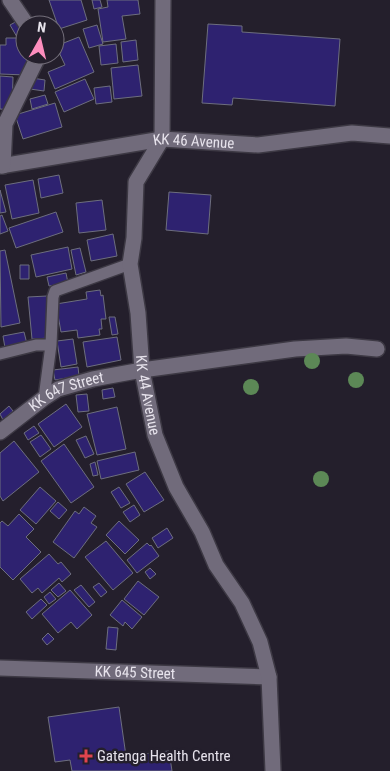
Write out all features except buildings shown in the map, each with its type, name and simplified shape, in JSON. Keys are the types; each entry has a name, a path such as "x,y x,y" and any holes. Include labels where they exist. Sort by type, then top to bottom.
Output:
{"street":[{"path":"10,0 20,15"},
{"path":"162,138 163,0"},
{"path":"1,166 5,124 34,65"},
{"name":"KK 46 Avenue","path":"1,166 162,138 258,145 352,133 390,136"},
{"name":"KK 44 Avenue","path":"162,138 136,182 134,238 130,264 138,313 142,370 155,434 176,487 202,532 216,565 242,603 260,642 269,677 274,771"},
{"name":"KK 647 Street","path":"0,432 58,389 93,379 142,370 295,350 346,346 377,349"},
{"name":"KK 645 Street","path":"0,668 269,677"}],"lane":[{"path":"44,398 51,345 53,297 55,291 130,264"},
{"path":"0,354 36,345 51,345"}],"place":[{"name":"Gatenga Health Centre","path":"86,756"}]}
